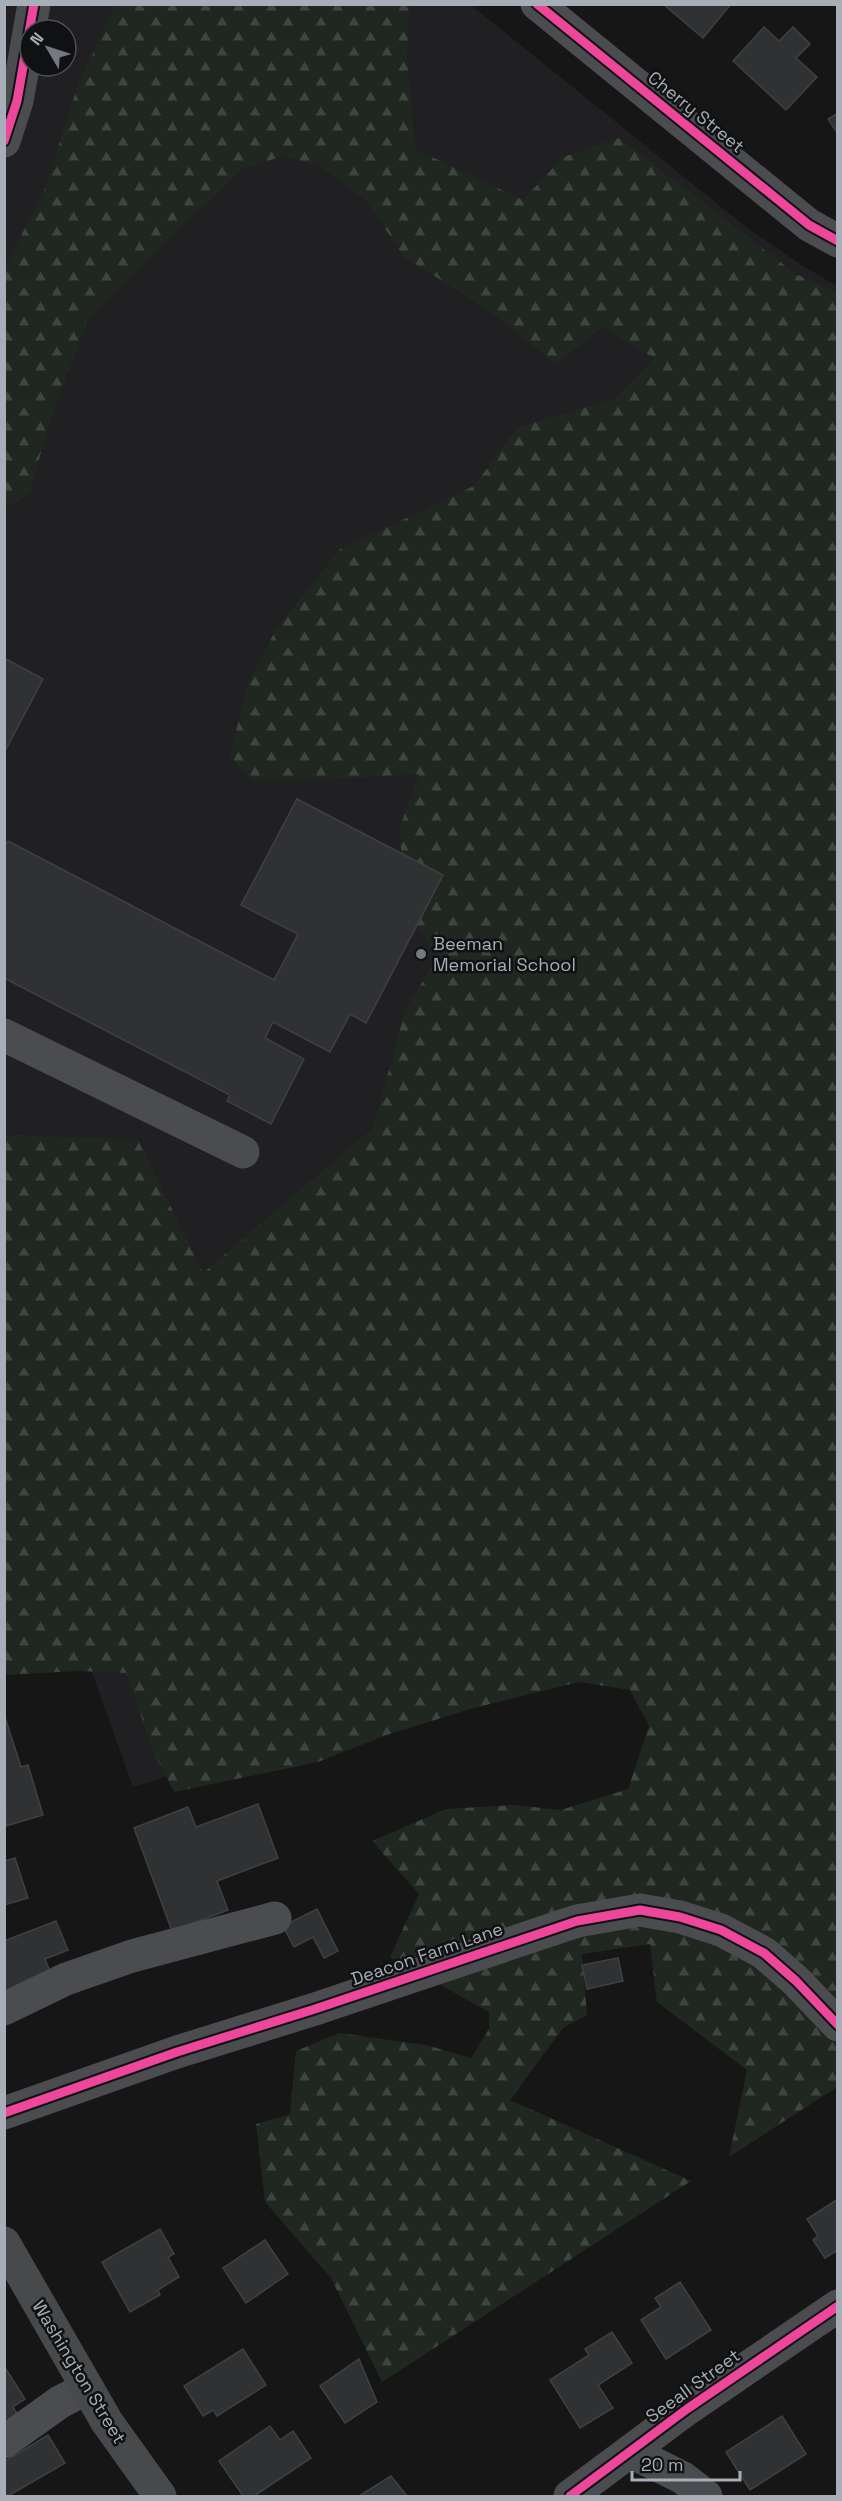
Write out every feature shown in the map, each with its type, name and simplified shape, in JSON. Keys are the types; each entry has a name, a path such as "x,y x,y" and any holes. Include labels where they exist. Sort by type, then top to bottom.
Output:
{"main road":[{"name":"Washington Street","path":"4,2243 107,2422 160,2496"}],"street":[{"path":"4,141 17,101 34,4"},
{"name":"Cherry Street","path":"537,4 809,225 837,241"},
{"path":"4,1035 243,1152"},
{"name":"Deacon Farm Lane","path":"4,2113 177,2052 315,2010 578,1921 640,1910 680,1917 721,1930 764,1953 796,1981 837,2025"},
{"path":"4,2009 66,1979 132,1956 275,1918"},
{"name":"Seeall Street","path":"570,2496 687,2409 837,2306"},
{"path":"4,2442 60,2402 87,2388"},
{"path":"631,2452 683,2478 706,2496"}],"shaded area":[{"name":"Beeman Memorial School","path":"4,5 471,5 746,227 837,286 837,1650 628,1630 133,1787 81,1642 5,1667"}],"green space":[{"name":"Beeman Memorial School","path":"115,5 409,5 407,57 415,149 523,200 563,157 619,138 796,274 837,292 837,2087 729,2157 747,2070 657,2002 650,1944 582,1954 587,2015 563,2028 510,2100 691,2181 382,2382 331,2278 265,2202 256,2124 290,2114 296,2051 339,2033 426,2045 471,2058 489,2029 489,2012 390,1957 419,1894 372,1841 446,1809 514,1805 561,1810 628,1789 649,1726 630,1690 579,1682 470,1709 384,1736 318,1762 174,1792 152,1749 127,1673 77,1671 5,1675 5,1135 138,1140 203,1273 373,1128 405,1011 438,956 404,911 400,827 419,774 252,781 230,756 247,687 276,629 339,550 474,486 517,428 616,398 654,358 602,327 556,364 489,310 404,257 366,200 320,166 283,156 240,170 88,319 49,423 30,493 5,509 5,268 46,186 77,88"}],"building":[{"path":"663,4 731,4 703,38"},
{"path":"764,27 779,41 793,27 810,44 796,58 817,77 786,110 733,61"},
{"path":"838,113 838,134 828,119"},
{"path":"4,658 43,679 4,753"},
{"path":"297,799 443,875 366,1023 350,1014 330,1052 273,1022 265,1038 304,1059 271,1124 227,1101 230,1095 4,978 4,847 8,841 274,980 298,934 241,905"},
{"path":"4,1714 21,1767 28,1765 43,1815 6,1826"},
{"path":"258,1804 278,1858 217,1881 228,1910 172,1931 134,1828 188,1807 196,1827"},
{"path":"15,1858 28,1898 4,1905 4,1861"},
{"path":"317,1909 338,1951 324,1958 313,1937 294,1947 283,1926"},
{"path":"56,1921 68,1950 45,1959 51,1974 4,1998 4,1941"},
{"path":"618,1958 623,1981 587,1989 582,1965"},
{"path":"838,2199 838,2250 825,2258 813,2240 818,2236 807,2219"},
{"path":"160,2229 174,2254 168,2257 179,2277 158,2290 160,2295 130,2312 102,2262"},
{"path":"265,2240 288,2274 246,2303 223,2268"},
{"path":"680,2282 711,2330 666,2359 641,2320 661,2307 655,2298"},
{"path":"612,2332 632,2363 598,2385 613,2408 580,2428 550,2380 589,2355 585,2349"},
{"path":"243,2349 266,2385 217,2416 213,2410 203,2416 184,2386"},
{"path":"359,2359 377,2402 345,2423 320,2386"},
{"path":"4,2366 25,2399 13,2407 23,2423 4,2430"},
{"path":"782,2416 806,2454 750,2490 726,2452"},
{"path":"270,2426 280,2440 293,2431 311,2458 254,2496 243,2496 219,2461"},
{"path":"48,2435 65,2463 8,2496 4,2492 4,2462"},
{"path":"391,2476 407,2496 359,2496"}],"cycle path":[{"path":"4,141 17,101 34,4"},
{"path":"537,4 809,225 838,241"},
{"path":"4,2113 177,2052 315,2009 577,1921 640,1910 680,1917 721,1930 764,1953 796,1981 838,2025"},
{"path":"570,2496 687,2409 838,2306"}],"place":[{"name":"Beeman Memorial School","path":"421,954"}]}
